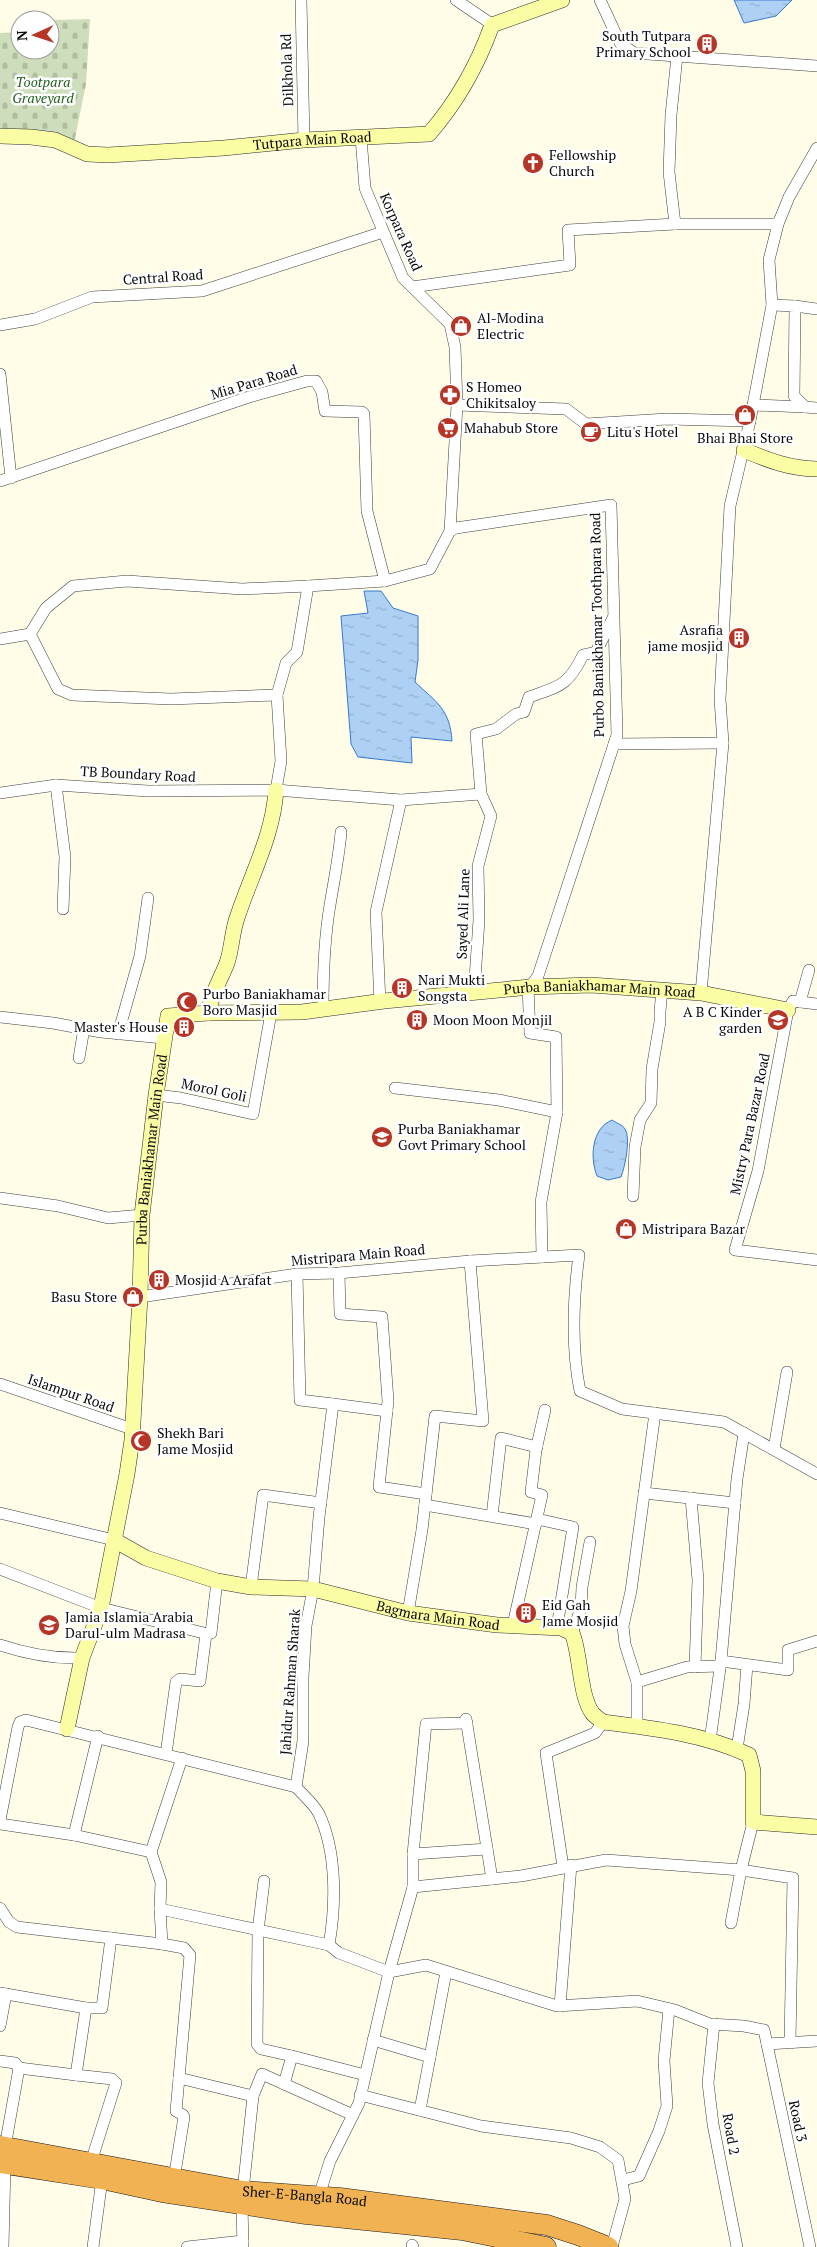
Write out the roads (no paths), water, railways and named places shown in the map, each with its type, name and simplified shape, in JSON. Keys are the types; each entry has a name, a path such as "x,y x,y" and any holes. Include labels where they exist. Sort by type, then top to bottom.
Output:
{"highway":[{"name":"Sher-E-Bangla Road","path":"2,2155 90,2162 174,2179 242,2198 319,2196 340,2207"},
{"name":"Sher-E-Bangla Road","path":"2,2155 162,2192 340,2207 463,2222 547,2225 608,2247"},
{"name":"Sher-E-Bangla Road","path":"463,2222 546,2247"}],"street":[{"name":"Dilkhola Rd","path":"301,0 304,140"},
{"path":"456,0 493,25 562,0"},
{"path":"600,0 620,43 634,53 817,66"},
{"name":"Tutpara Main Road","path":"0,136 55,140 87,154 108,155 224,148 304,140 429,134 447,113 484,49 493,25"},
{"path":"675,224 669,172 671,115 677,56"},
{"name":"Korpara Road","path":"361,138 365,188 403,278 450,324 455,347 457,405 450,531"},
{"path":"701,993 723,743 720,699 730,506 744,450 772,305 769,260 778,224 789,197 817,148"},
{"path":"412,287 570,265 568,230 675,224 778,224"},
{"name":"Central Road","path":"0,325 35,319 92,297 202,291 383,232"},
{"path":"772,305 817,309"},
{"path":"795,306 794,396 811,408"},
{"path":"0,374 6,480"},
{"name":"Mia Para Road","path":"6,480 249,397 307,381 316,381 322,392 325,411 362,412 364,414 367,511 385,581"},
{"path":"753,404 811,408"},
{"path":"457,405 566,409 586,424 667,419 750,421"},
{"path":"744,450 786,465 803,469 817,469"},
{"name":"Purbo Baniakhamar Toothpara Road","path":"450,531 456,528 611,505 617,735 538,976 529,987"},
{"path":"0,639 30,634 46,608 73,586 127,581 242,589 385,581 430,569 450,531"},
{"path":"208,1013 215,986 227,962 239,912 264,850 271,825 281,761 277,695 286,663 298,652 308,586"},
{"name":"Sayed Ali Lane","path":"474,993 479,920 478,866 491,816 481,794 476,734 496,729 516,714 524,712 529,697 564,684 576,671 583,655 596,652 614,617"},
{"path":"30,634 58,689 72,695 171,699 277,695"},
{"name":"Purbo Baniakhamar Toothpara Road","path":"614,744 723,743"},
{"path":"56,785 65,857 64,909"},
{"name":"TB Boundary Road","path":"0,794 56,785 148,791 276,790 401,800 481,794"},
{"path":"380,1003 376,912 401,800"},
{"path":"323,1009 323,969 330,905 339,861 340,832"},
{"path":"118,1034 140,956 148,898"},
{"path":"809,970 794,1006 817,1004"},
{"name":"Purba Baniakhamar Main Road","path":"67,1729 82,1658 101,1608 127,1474 132,1429 140,1297 142,1215 163,1038 168,1016 208,1013 271,1013 529,987 590,986 701,993 794,1006"},
{"path":"529,987 530,1033 556,1037 557,1112 541,1202 542,1258"},
{"path":"633,1196 635,1148 640,1120 651,1103 652,1069 660,1022 662,990"},
{"name":"Mistry Para Bazar Road","path":"794,1006 758,1171 735,1250 817,1260"},
{"name":"Morol Goli","path":"156,1095 181,1098 253,1114 271,1013"},
{"path":"0,1017 118,1034 163,1038"},
{"path":"80,1058 84,1028"},
{"path":"395,1088 498,1100 557,1112"},
{"path":"0,1198 58,1206 108,1218 142,1215"},
{"name":"Mistripara Main Road","path":"140,1297 297,1274 339,1273 470,1261 579,1255 574,1291 574,1328 576,1372 580,1391 622,1409 655,1413"},
{"path":"408,1613 422,1530 436,1416 483,1421 470,1261"},
{"path":"339,1273 340,1314 382,1317 388,1401 379,1487 492,1516 573,1527 564,1630 576,1645 585,1694 593,1714 603,1722 637,1726 710,1741 737,1749 749,1755 754,1771 753,1822 741,1870 731,1923"},
{"path":"297,1274 300,1400 387,1411"},
{"path":"774,1449 788,1372"},
{"name":"Islampur Road","path":"0,1384 132,1429"},
{"name":"Jahidur Rahman Sharak","path":"296,1787 303,1740 303,1677 306,1626 313,1589 333,1404"},
{"path":"513,1625 542,1495 531,1492 544,1410"},
{"path":"637,1726 637,1682 625,1644 623,1626 631,1591 655,1413 724,1422 817,1474"},
{"path":"710,1741 721,1664 735,1503 744,1433"},
{"path":"492,1516 501,1438 537,1447"},
{"path":"644,1493 735,1503"},
{"path":"251,1587 263,1495 321,1503"},
{"path":"691,1498 698,1580 695,1667"},
{"path":"0,1513 114,1540"},
{"name":"Bagmara Main Road","path":"114,1540 146,1558 217,1581 251,1587 313,1589 408,1613 564,1630"},
{"path":"564,1630 581,1608 582,1587 590,1542"},
{"path":"0,1569 101,1608 206,1634 211,1633 217,1581"},
{"path":"166,1754 176,1682 180,1679 200,1681 206,1634"},
{"path":"637,1682 687,1667 721,1664 788,1670 788,1650 817,1641"},
{"path":"0,1645 24,1653 64,1659 82,1658"},
{"path":"737,1749 744,1704 747,1665"},
{"path":"0,1820 20,1722 26,1720 98,1736 296,1787 318,1813 327,1839 335,1892 329,1945"},
{"path":"319,2196 330,2161 359,2103 389,1972 413,1887 413,1854 426,1724 466,1721 492,1879"},
{"path":"560,2006 567,1866 546,1753 595,1733 603,1722"},
{"path":"74,1835 98,1736"},
{"path":"162,1944 161,1882 151,1852 182,1758"},
{"path":"753,1822 817,1827"},
{"path":"0,1824 74,1835 151,1852"},
{"path":"413,1854 487,1849"},
{"path":"413,1887 521,1876 606,1860 741,1870 792,1878 790,2043"},
{"path":"264,1881 258,1931 257,2044 260,2049 365,2075"},
{"path":"0,1908 9,1922 17,1927 162,1944 184,1948 190,1955 176,2111 184,2117 174,2179"},
{"path":"160,1909 329,1945 340,1953 389,1972 426,1965 560,2006 637,2000 714,2024"},
{"path":"0,2026 3,1994 86,2008 102,2008 111,1938"},
{"path":"420,2110 446,1972"},
{"path":"76,2075 86,2008"},
{"path":"623,2180 639,2176 659,2131 667,2106 664,2061 669,2009"},
{"name":"Road 3","path":"714,2024 744,2026 764,2030 810,2247"},
{"name":"Road 2","path":"714,2024 708,2083 713,2124 737,2247"},
{"path":"373,2040 430,2057"},
{"path":"767,2044 817,2041"},
{"path":"284,2084 292,2056"},
{"path":"0,2061 15,2063 19,2068 112,2079 116,2083 90,2162"},
{"path":"3,2247 2,2155 19,2068"},
{"path":"187,2247 243,2244 242,2198 254,2096 262,2074 353,2115"},
{"path":"179,2078 254,2096"},
{"path":"360,2095 482,2126 571,2138 600,2146 618,2160 623,2180 625,2198 612,2247"},
{"path":"93,2247 102,2179"}],"water":[{"path":"734,0 792,0 776,16 744,23"},
{"path":"364,591 381,591 393,608 418,616 418,660 415,682 441,707 451,730 452,741 411,737 412,763 358,757 351,744 341,616 368,613"},
{"path":"612,1120 625,1129 627,1133 627,1146 626,1160 621,1177 608,1180 597,1176 593,1153 596,1137 600,1130"}],"place":[{"name":"South Tutpara Primary School","path":"707,44"},
{"name":"Fellowship Church","path":"533,163"},
{"name":"Al-Modina Electric","path":"461,326"},
{"name":"S Homeo Chikitsaloy","path":"450,395"},
{"name":"Bhai Bhai Store","path":"745,415"},
{"name":"Mahabub Store","path":"448,428"},
{"name":"Litu's Hotel","path":"591,432"},
{"name":"Asrafia jame mosjid","path":"739,638"},
{"name":"Nari Mukti Songsta","path":"402,988"},
{"name":"Purbo Baniakhamar Boro Masjid","path":"187,1002"},
{"name":"Moon Moon Monjil","path":"417,1020"},
{"name":"A B C Kinder garden","path":"778,1020"},
{"name":"Master's House","path":"184,1027"},
{"name":"Purba Baniakhamar Govt Primary School","path":"382,1137"},
{"name":"Mistripara Bazar","path":"626,1229"},
{"name":"Mosjid A Arafat","path":"159,1280"},
{"name":"Basu Store","path":"133,1297"},
{"name":"Shekh Bari Jame Mosjid","path":"141,1441"},
{"name":"Eid Gah Jame Mosjid","path":"526,1613"},
{"name":"Jamia Islamia Arabia Darul-ulm Madrasa","path":"49,1625"}],"park label":[{"name":"Tootpara Graveyard","path":"43,90"}]}
